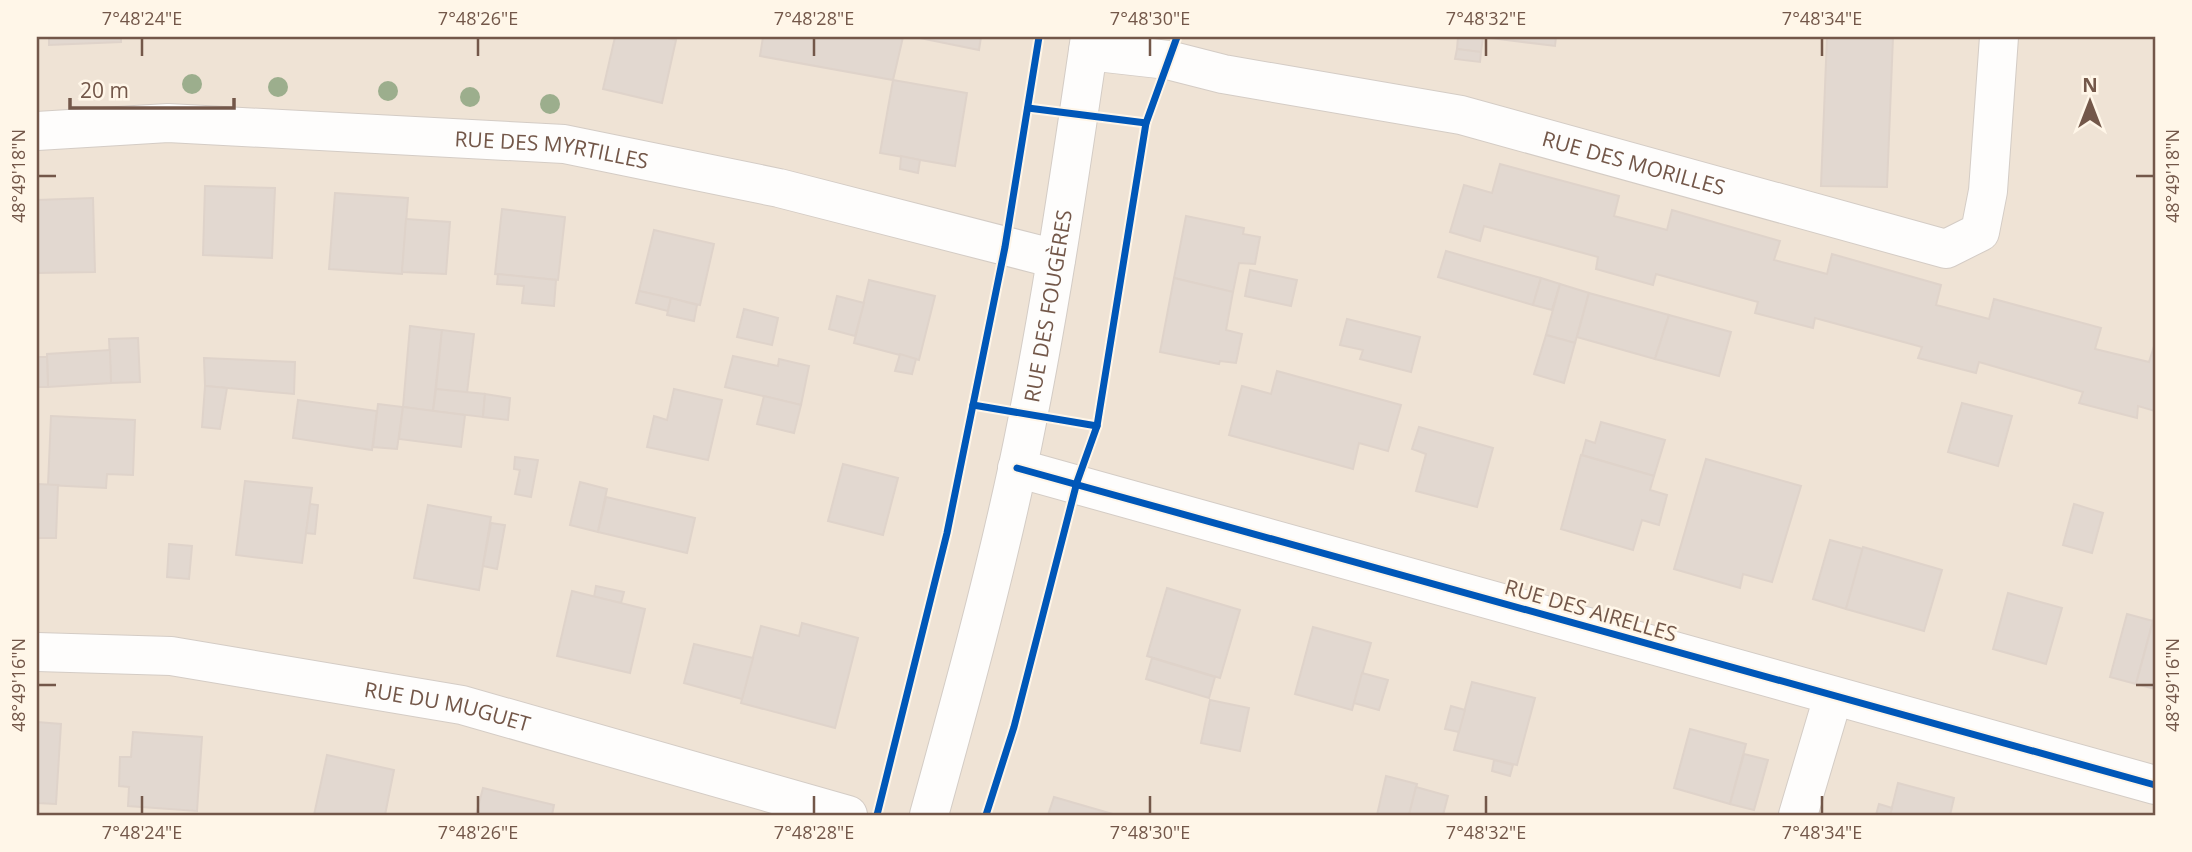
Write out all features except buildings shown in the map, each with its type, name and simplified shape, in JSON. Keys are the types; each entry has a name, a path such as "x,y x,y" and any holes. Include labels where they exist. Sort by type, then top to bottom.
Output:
{"street":[{"name":"RUE DES MORILLES","path":"1089,44 1223,74 1461,115 1946,249 1980,232 1988,191 1999,37"},
{"name":"RUE DES FOUGÈRES","path":"929,815 968,674 1017,468 1056,259 1089,44"},
{"name":"RUE DES MYRTILLES","path":"37,131 168,123 564,144 779,188 1056,259"},
{"name":"RUE DES AIRELLES","path":"1017,468 2155,785"},
{"name":"RUE DU MUGUET","path":"37,652 171,656 462,705 848,815"},
{"path":"1798,815 1833,697"}],"shaded area":[{"path":"37,37 2155,37 2155,815 37,815"}],"cycle path":[{"path":"877,815 947,533 1005,247 1039,37"},
{"path":"986,815 1014,727 1077,482 1097,426 1146,123 1177,37"},
{"path":"1028,108 1146,123"},
{"path":"973,405 1097,426"},
{"path":"1017,468 2155,785"}]}
